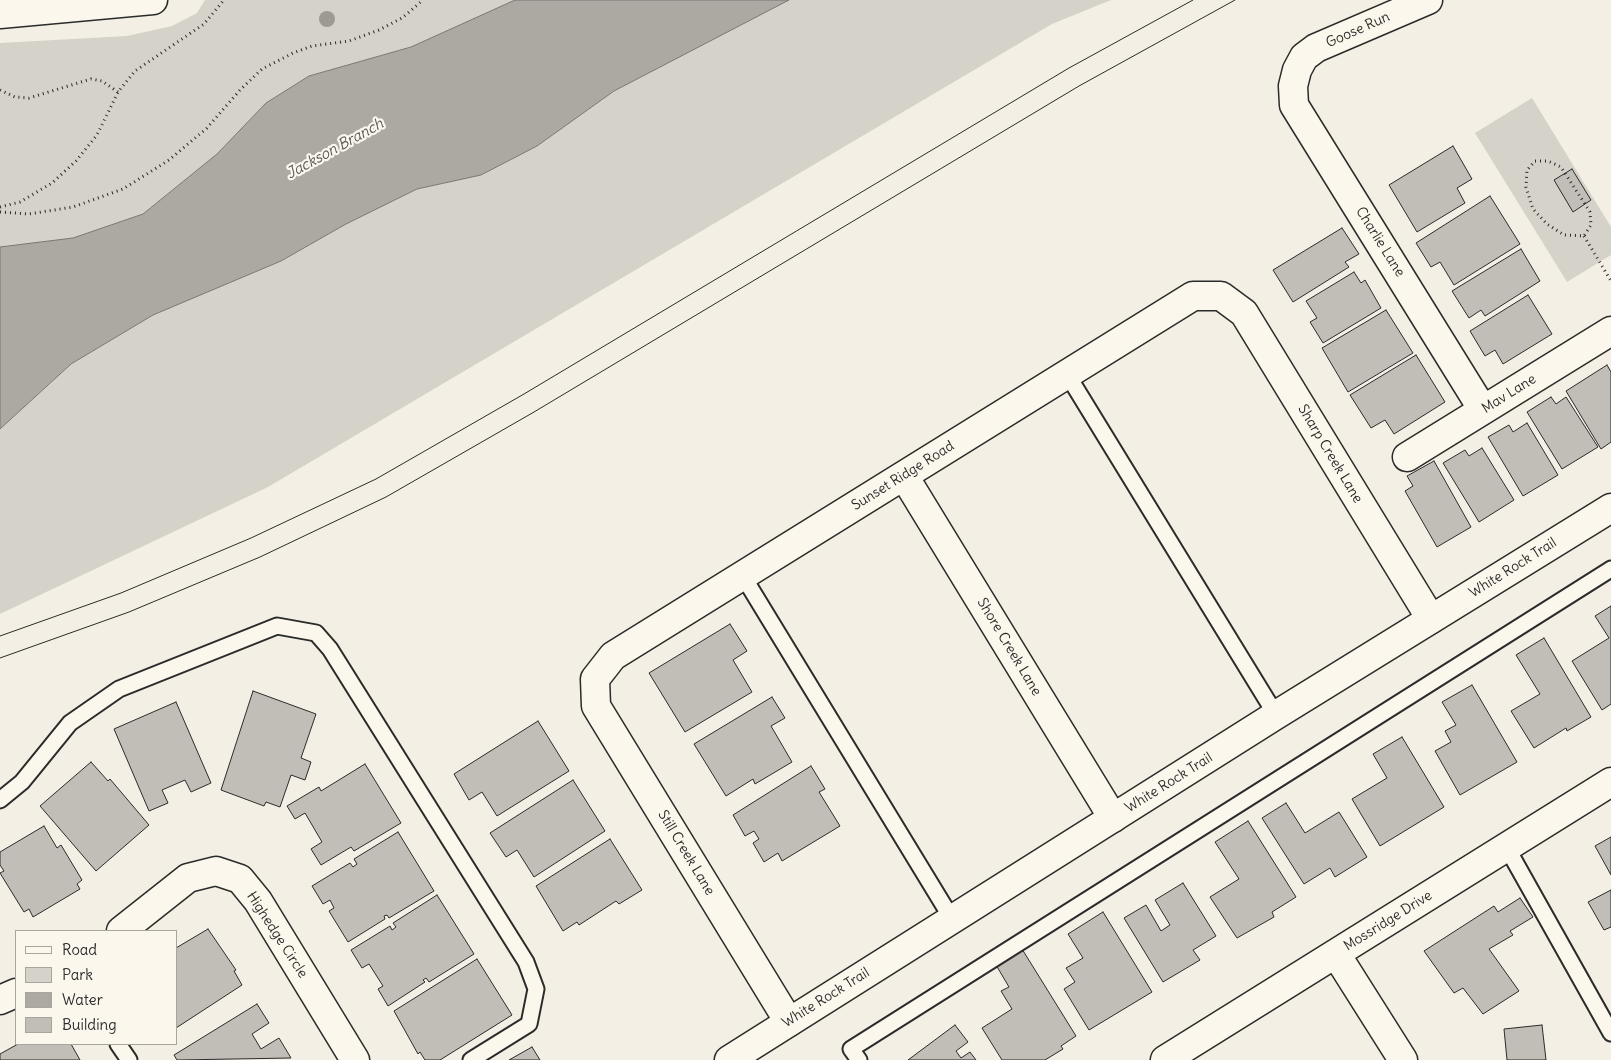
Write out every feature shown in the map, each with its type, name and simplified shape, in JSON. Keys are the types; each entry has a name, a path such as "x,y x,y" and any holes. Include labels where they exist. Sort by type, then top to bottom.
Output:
{"street":[{"path":"0,14 153,0"},
{"name":"Goose Run","path":"1296,70 1304,57 1316,48 1428,0"},
{"name":"Charlie Lane","path":"1296,70 1292,86 1294,105 1483,410"},
{"name":"Sunset Ridge Road","path":"595,680 613,656 1193,296 1221,296"},
{"name":"Sharp Creek Lane","path":"1221,296 1244,313 1431,619"},
{"name":"Mav Lane","path":"1407,457 1611,331"},
{"name":"Shore Creek Lane","path":"904,476 1113,818"},
{"name":"White Rock Trail","path":"729,1060 1276,715 1611,508"},
{"name":"Still Creek Lane","path":"595,680 596,706 789,1022"},
{"name":"Mossridge Drive","path":"1165,1060 1611,782"},
{"name":"Highedge Circle","path":"122,930 188,878 216,871 240,880 258,901 355,1060"},
{"path":"1336,954 1403,1060"},
{"path":"0,1000 15,993"}],"lane":[{"path":"1067,374 1276,715"},
{"path":"859,1060 851,1049 1611,569"},
{"path":"743,576 952,919"},
{"path":"0,800 22,782 70,723 119,689 277,626 316,633 330,649 526,962 536,989 529,1024 471,1060"},
{"path":"1506,846 1611,1033"},
{"path":"119,1045 128,1060"}],"path":[{"path":"0,207 20,202 52,183 76,162 97,135 118,92 135,70 204,24 224,0"},
{"path":"0,212 29,214 73,207 123,189 169,160 199,134 262,69 306,48 349,41 379,30 402,18 423,0"},
{"path":"0,90 15,97 29,98 91,79 102,81 118,92"},
{"path":"1548,160 1561,167 1590,212 1591,225 1584,236 1564,235 1547,224 1533,209 1526,187 1527,170 1534,161 1548,160"},
{"path":"1584,236 1611,281"}],"green space":[{"path":"205,0 515,0 411,47 309,76 266,103 217,154 143,214 73,238 0,247 0,43 127,36 172,26 197,13"},
{"path":"789,0 1111,0 1052,24 268,487 0,614 0,429 71,364 153,315 281,261 346,224 417,189 481,175 537,146 614,91"},
{"path":"1532,98 1611,227 1611,255 1567,282 1475,133"}],"water":[{"name":"Jackson Branch","path":"515,0 789,0 614,91 537,146 481,175 417,189 346,224 281,261 153,315 71,364 0,429 0,247 73,238 143,214 217,154 266,103 309,76 411,47"}],"building":[{"path":"1453,146 1472,179 1457,188 1465,203 1417,232 1389,185"},
{"path":"1572,169 1591,200 1573,212 1554,180"},
{"path":"1490,196 1520,244 1454,285 1440,262 1431,267 1416,243"},
{"path":"1342,228 1359,254 1345,262 1349,267 1293,302 1273,270"},
{"path":"1521,249 1540,281 1485,316 1481,310 1469,318 1452,291"},
{"path":"1354,272 1361,283 1365,280 1381,308 1323,343 1310,322 1317,318 1306,301"},
{"path":"1528,295 1552,334 1503,364 1495,350 1485,356 1470,331"},
{"path":"1386,310 1413,353 1348,392 1322,348"},
{"path":"1416,355 1445,402 1394,434 1385,420 1371,428 1350,395"},
{"path":"1607,365 1611,372 1611,442 1601,449 1566,391"},
{"path":"1551,397 1556,404 1566,397 1598,447 1562,469 1527,412"},
{"path":"1527,423 1558,475 1523,496 1488,437 1509,425 1513,432"},
{"path":"1482,448 1514,500 1479,522 1443,463 1465,450 1469,456"},
{"path":"1434,461 1471,527 1437,547 1405,491 1413,486 1407,476"},
{"path":"1611,606 1611,704 1602,710 1572,661 1609,638 1595,616"},
{"path":"730,624 747,651 733,660 752,692 685,732 649,673"},
{"path":"1544,638 1591,717 1567,731 1566,728 1534,748 1511,711 1540,694 1516,655"},
{"path":"1472,685 1517,762 1460,795 1435,751 1451,742 1445,731 1456,725 1442,702"},
{"path":"253,691 316,714 301,758 311,762 305,780 291,775 280,807 266,802 264,806 221,790"},
{"path":"772,697 785,718 771,726 792,762 755,784 753,779 726,796 694,744"},
{"path":"176,702 211,783 191,792 185,780 162,790 168,803 149,811 114,729"},
{"path":"538,721 569,771 497,816 482,792 469,800 454,774"},
{"path":"1402,737 1444,807 1380,846 1352,799 1387,778 1373,754"},
{"path":"91,762 108,781 110,779 149,825 96,871 40,806"},
{"path":"365,764 401,823 354,851 351,847 321,865 311,849 322,842 305,813 295,819 287,806 319,787 321,791"},
{"path":"811,766 825,789 819,792 840,826 782,861 778,853 764,862 753,843 759,839 754,831 745,836 733,815"},
{"path":"573,780 605,831 534,877 517,850 506,857 490,833"},
{"path":"1286,803 1305,833 1339,812 1367,857 1335,877 1330,868 1304,884 1262,818"},
{"path":"1248,821 1296,897 1272,912 1274,917 1237,938 1210,897 1239,879 1215,842"},
{"path":"44,826 57,848 61,845 82,880 77,884 80,889 33,917 29,909 24,912 0,873 4,871 0,865 0,852"},
{"path":"398,832 434,891 389,918 387,915 384,916 385,919 348,942 329,911 334,908 330,900 323,904 312,886 350,863 353,867 357,864 354,859"},
{"path":"1611,837 1611,875 1595,846"},
{"path":"610,839 642,890 619,904 616,901 579,925 577,922 563,931 536,886"},
{"path":"1183,883 1216,936 1193,950 1200,960 1163,982 1124,918 1146,905 1161,931 1170,925 1155,900"},
{"path":"1611,890 1611,927 1604,930 1588,902"},
{"path":"437,895 474,954 429,982 426,978 423,980 425,982 388,1006 378,989 383,986 369,964 362,968 351,950 390,926 392,930 396,927 393,923"},
{"path":"1520,898 1533,917 1510,931 1513,935 1489,949 1519,991 1483,1014 1463,988 1454,993 1424,951 1494,906 1498,912"},
{"path":"1103,912 1152,992 1089,1030 1064,989 1075,982 1066,968 1083,958 1068,934"},
{"path":"208,929 236,970 234,971 242,985 178,1027 178,947"},
{"path":"1022,949 1076,1036 1061,1046 1063,1049 1045,1060 1002,1060 982,1028 1012,1009 1001,991 1009,987 996,965"},
{"path":"477,959 512,1015 440,1060 425,1060 420,1052 418,1054 394,1011"},
{"path":"257,1004 269,1023 252,1034 261,1049 279,1038 291,1058 177,1060 174,1055"},
{"path":"955,1025 968,1042 956,1051 961,1058 970,1052 976,1060 908,1060"},
{"path":"1542,1025 1546,1060 1507,1060 1504,1029"},
{"path":"16,1045 72,1045 80,1060 0,1060 0,1054"},
{"path":"532,1047 540,1060 509,1060"}],"tram line":[{"path":"0,636 121,593 251,538 376,479 524,394 1069,68 1193,0"},
{"path":"0,658 129,612 260,557 386,497 534,412 1079,86 1235,0"}]}
